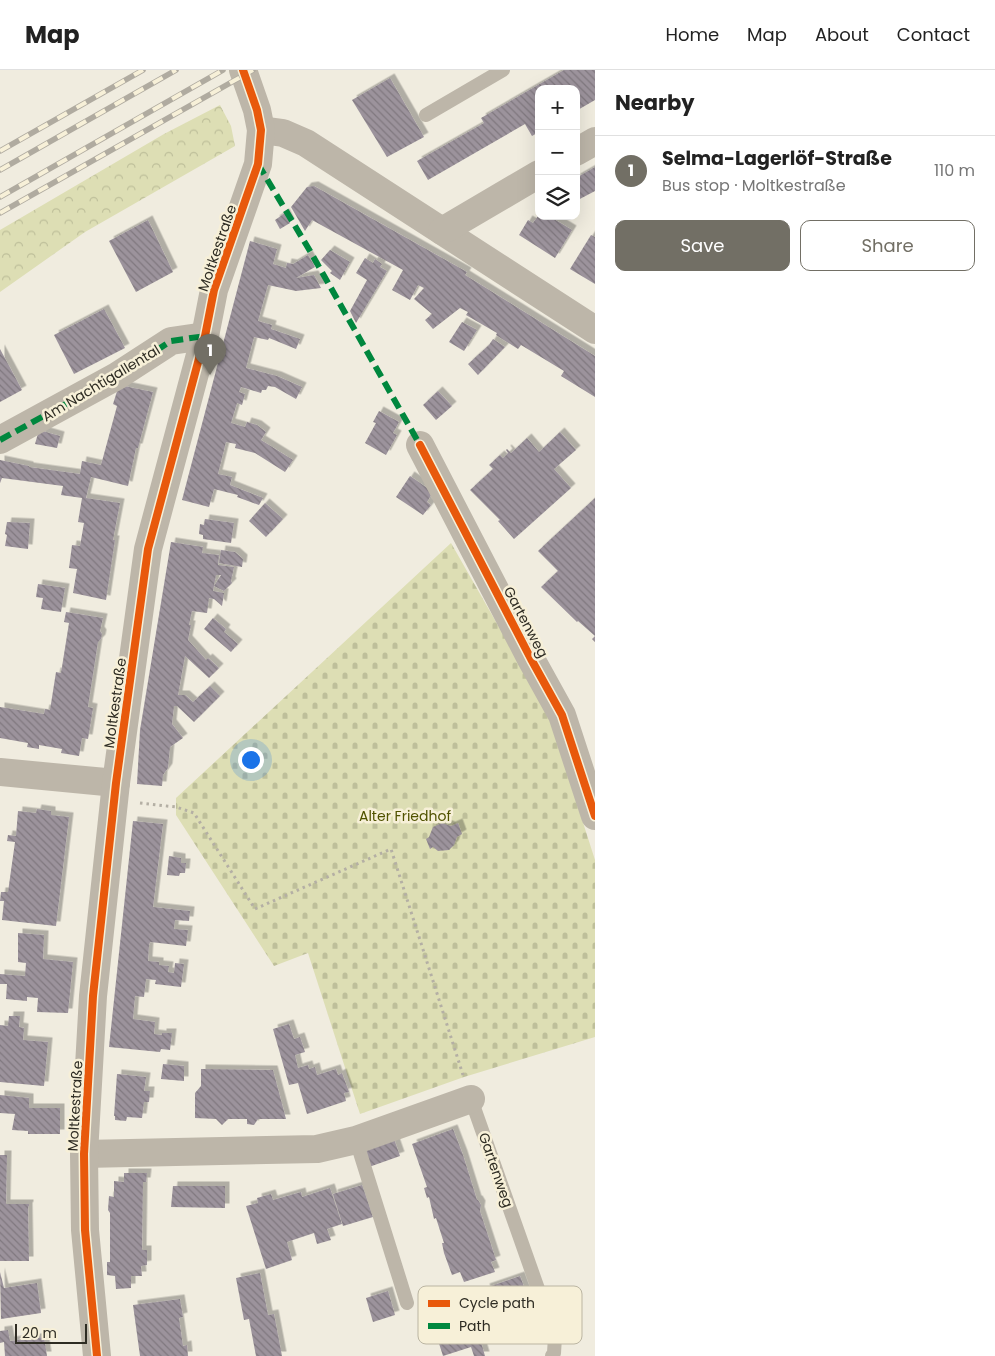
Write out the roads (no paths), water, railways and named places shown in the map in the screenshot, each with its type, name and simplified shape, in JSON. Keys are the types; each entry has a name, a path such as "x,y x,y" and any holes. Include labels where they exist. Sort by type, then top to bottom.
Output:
{"street":[{"name":"Moltkestraße","path":"97,1356 85,1230 84,1154 93,996 115,791 148,549 204,336 214,290 258,164 261,130 257,110 242,70"},
{"path":"261,130 283,133 306,143 595,330"},
{"path":"580,150 595,141"},
{"path":"442,231 537,175"},
{"name":"Am Nachtigallental","path":"0,440 102,385 171,341 204,336"},
{"name":"Gartenweg","path":"420,445 562,715 595,816"},
{"path":"0,772 115,791"},
{"path":"84,1154 316,1149 356,1140 471,1099"}],"lane":[{"path":"426,115 503,70"},
{"name":"Gartenweg","path":"471,1099 537,1286"},
{"path":"356,1140 407,1303"}],"railway":[{"path":"0,151 143,70"},
{"path":"0,170 176,70"},
{"path":"0,197 223,70"},
{"path":"0,213 253,70"}],"place":[{"name":"Selma-Lagerlöf-Straße","path":"210,375"}],"park label":[{"name":"Alter Friedhof","path":"405,816"}]}
